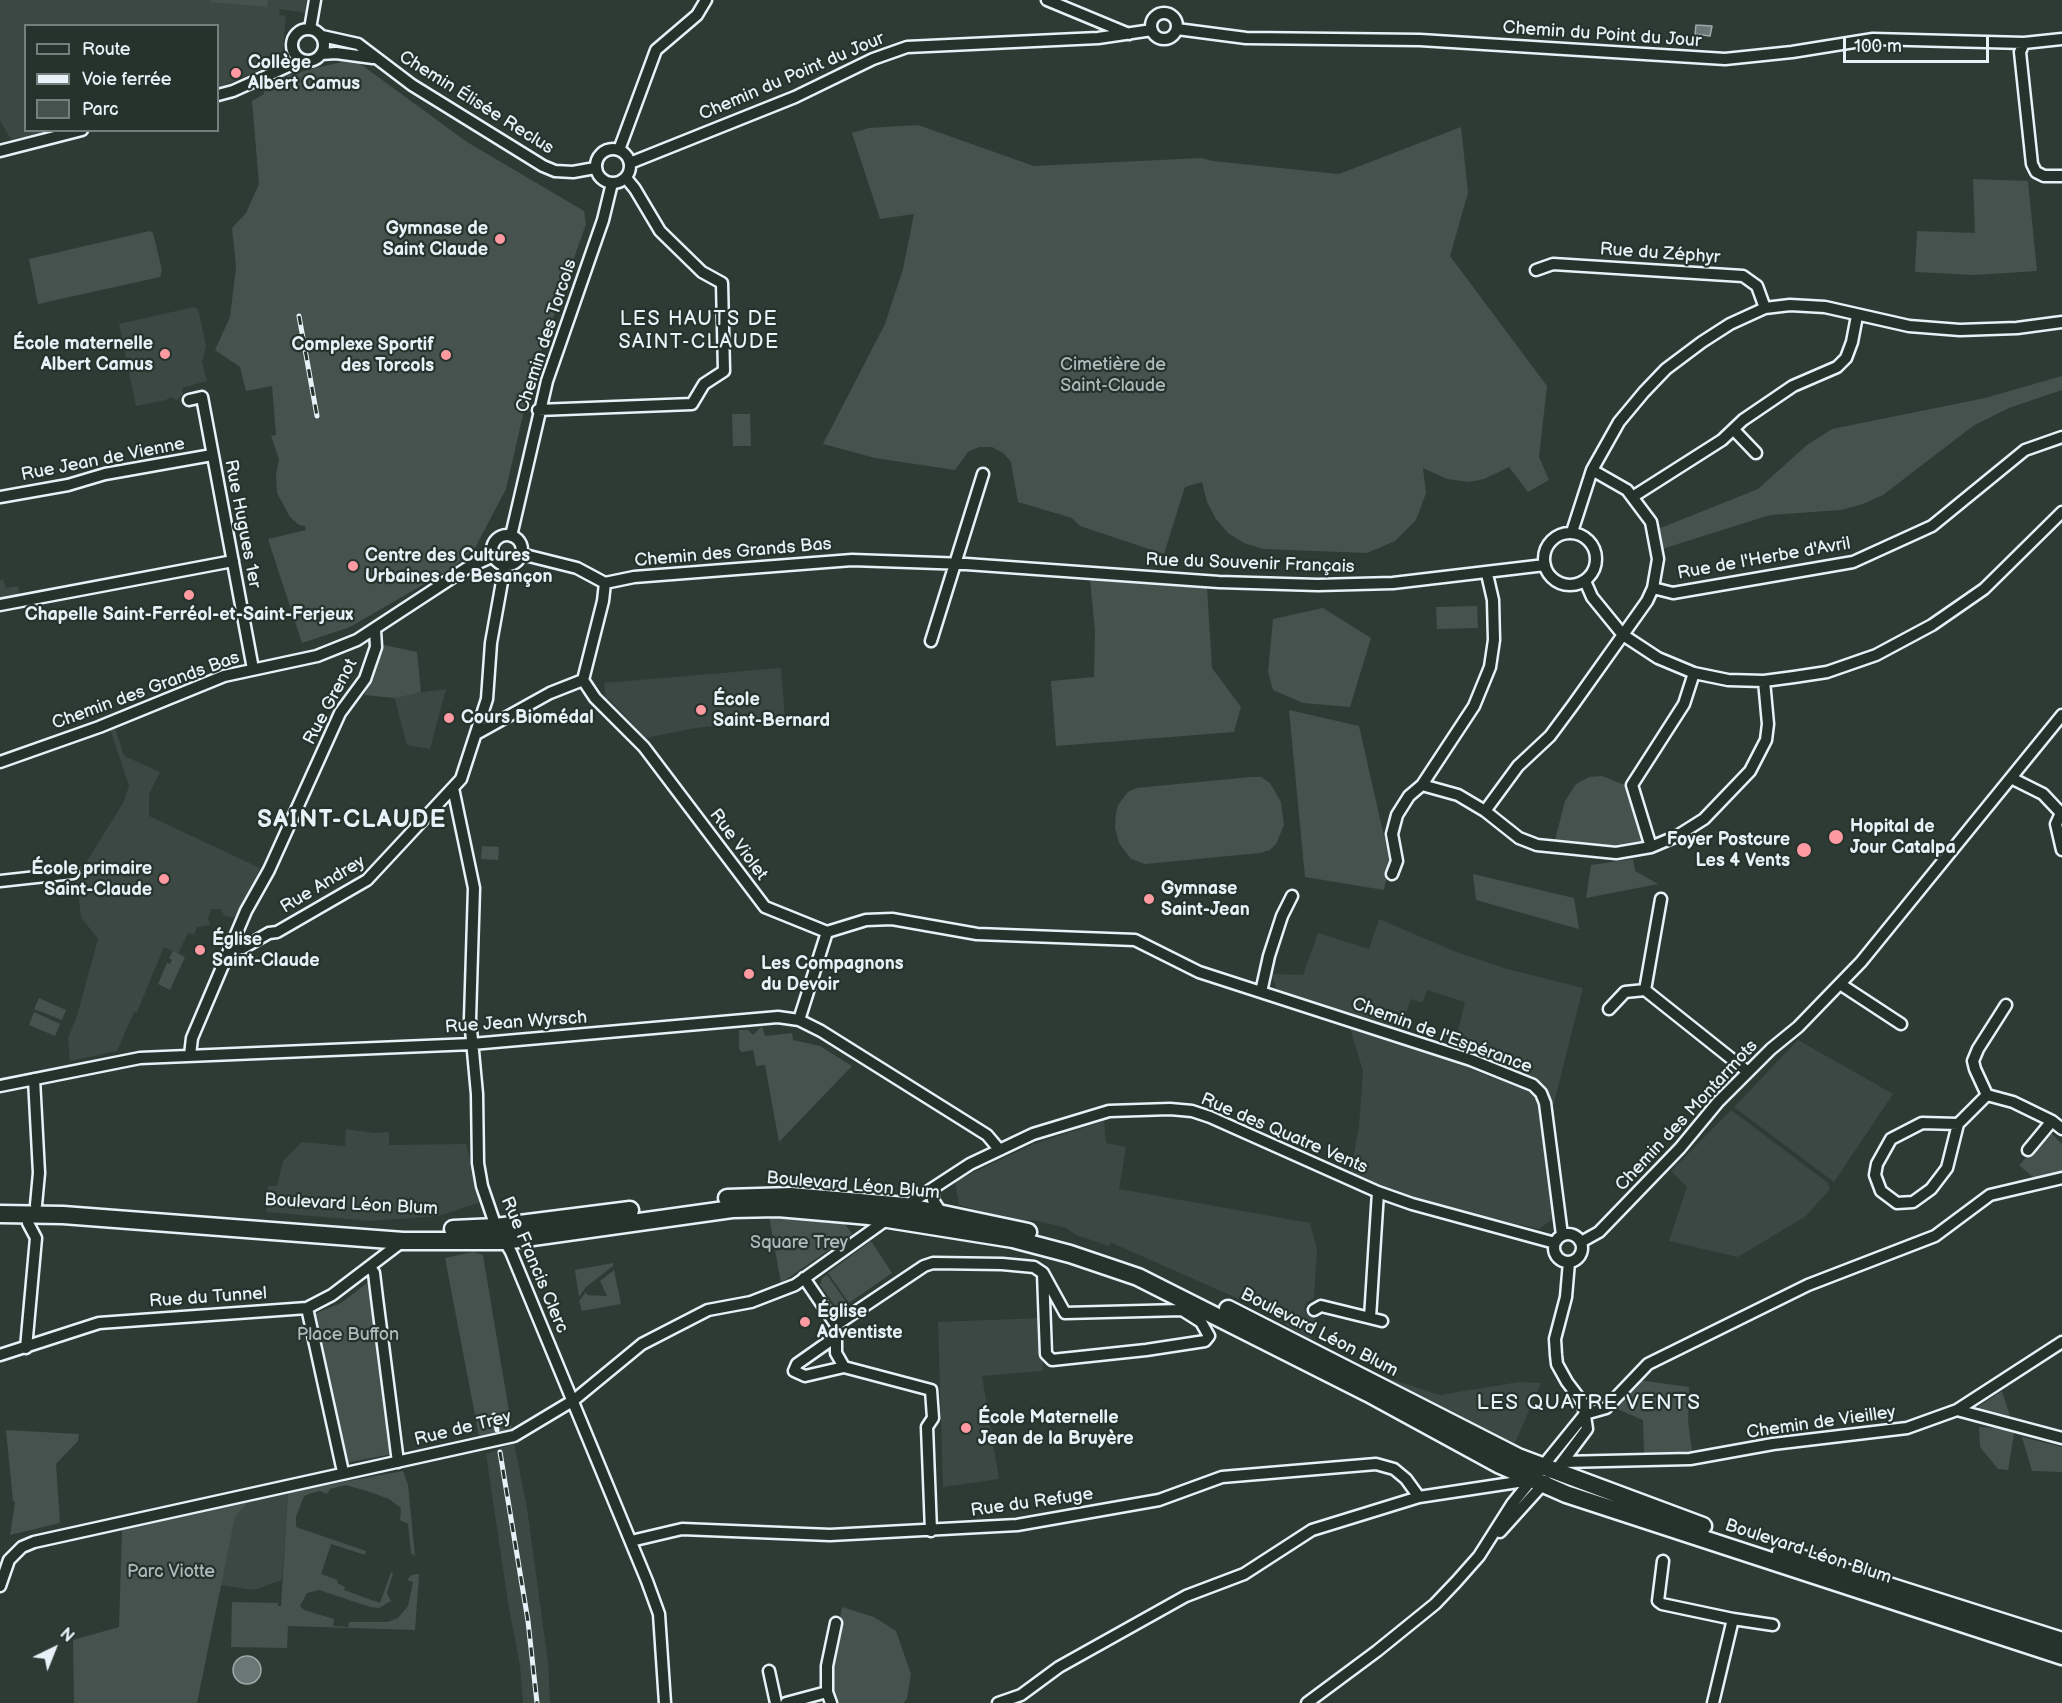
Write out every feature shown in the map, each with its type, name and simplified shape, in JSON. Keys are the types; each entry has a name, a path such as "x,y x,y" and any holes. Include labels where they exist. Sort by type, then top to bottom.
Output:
{"main road":[{"name":"Boulevard Léon Blum","path":"124,1215 500,1234 732,1197 791,1196 940,1211 1074,1243 1145,1268 1335,1361 1547,1473 1570,1496 2062,1656"},
{"name":"Boulevard Léon Blum","path":"0,1203 403,1241 500,1234 720,1210 778,1208 887,1220 1013,1239 1070,1254 1138,1277 1547,1473 1721,1532 2062,1641"},
{"path":"0,1214 124,1215"},
{"path":"0,1223 28,1223 124,1215"}],"street":[{"path":"310,29 315,0"},
{"path":"619,150 656,50 697,15 706,0"},
{"path":"1047,0 1129,34"},
{"path":"1162,14 1173,17 1177,29 1173,36 1165,39 1157,37 1152,30 1155,18 1162,14"},
{"path":"1098,38 1100,22"},
{"path":"298,56 313,60 321,54 324,45 322,36 310,29"},
{"path":"298,56 292,42 297,34 310,29"},
{"name":"Chemin du Point du Jour","path":"1177,29 1246,38 1420,40 1725,59 1792,52 1873,39 2024,43 2062,39"},
{"name":"Chemin du Point du Jour","path":"630,163 795,97 873,59 907,47 1098,38 1152,30"},
{"name":"Chemin Élisée Reclus","path":"322,36 358,44 412,85 543,166 564,171 595,168"},
{"path":"2024,43 2020,52 2032,164 2036,172 2044,176 2062,176"},
{"name":"Chemin Élisée Reclus","path":"321,54 355,54 376,58"},
{"path":"219,96 284,69 298,56"},
{"path":"0,151 74,132"},
{"path":"609,149 619,150 630,163 626,178 612,183 599,177 595,168 600,154 609,149"},
{"path":"538,410 692,404 704,384 724,371 722,283 702,272 660,231 626,178"},
{"name":"Chemin des Torcols","path":"511,536 538,410 603,220 612,183"},
{"name":"Rue du Zéphyr","path":"1536,270 1553,264 1743,276 1757,286 1765,308"},
{"path":"1572,532 1592,470 1619,422 1666,369 1730,324 1765,308 1790,305 1825,307 1909,326 1960,330 2017,328 2062,322"},
{"path":"1634,496 1683,466 1734,430 1743,420 1793,387 1838,367 1846,358 1852,342 1857,316"},
{"name":"Rue Hugues 1er","path":"189,400 202,397 253,669"},
{"path":"1734,430 1756,453"},
{"name":"Rue de l'Herbe d'Avril","path":"1653,588 1672,593 1853,562 1932,526 2025,450 2062,436"},
{"name":"Rue Jean de Vienne","path":"0,497 68,485 105,474 212,455"},
{"path":"1485,811 1518,766 1550,736 1653,588 1658,559 1651,522 1634,496 1592,470"},
{"path":"931,641 983,474"},
{"path":"1585,581 1592,597 1623,634 1658,658 1694,673 1728,680 1764,681 1827,672 1876,655 1907,640 1984,589 2062,512"},
{"path":"1572,532 1588,539 1596,555 1594,570 1585,581 1569,585 1561,583 1548,573 1545,565 1546,549 1550,542 1556,536 1572,532"},
{"path":"511,536 521,545 521,554 514,564 506,565 494,556 493,547 498,539 511,536"},
{"path":"478,733 550,693 583,680 601,611 605,583 577,568 521,554"},
{"name":"Chemin des Grands Bas","path":"0,762 99,727 224,676 317,656 375,630 467,568 494,556"},
{"name":"Chemin des Grands Bas","path":"605,583 634,577 852,560 954,563"},
{"path":"0,605 233,561"},
{"name":"Rue du Souvenir Français","path":"954,563 1219,582 1318,585 1371,584 1487,574 1545,565"},
{"name":"Rue Andrey","path":"231,950 243,948 269,933 277,932 367,880 453,788 464,773 487,699 491,643 502,573 506,565"},
{"path":"1392,874 1397,861 1392,834 1397,814 1409,796 1422,785 1474,705 1490,667 1494,640 1493,600 1487,574"},
{"name":"Rue Grenot","path":"231,950 340,713 365,679 376,647 375,630"},
{"path":"1651,847 1632,785 1684,704 1694,673"},
{"name":"Rue Violet","path":"583,680 595,698 644,747 765,908 827,932"},
{"path":"1422,785 1458,795 1485,811 1519,838 1537,845 1616,853 1651,847 1677,836 1704,819 1750,771 1766,740 1768,724 1764,681"},
{"name":"Chemin des Montarmots","path":"1581,1242 1599,1232 1610,1222 1748,1072 1798,1028 1873,948 2062,715"},
{"path":"2011,778 2043,794 2062,813 2056,824 2062,850"},
{"name":"Rue Francis Clerc","path":"453,788 474,888 472,1044 477,1094 478,1163 500,1234 574,1400 631,1540 658,1614 665,1703"},
{"path":"0,881 73,873"},
{"path":"1261,992 1269,956 1282,916 1292,896"},
{"path":"1645,990 1661,899"},
{"name":"Chemin de l'Espérance","path":"827,932 866,921 892,919 977,934 1127,938 1142,942 1199,972 1460,1056 1533,1085 1541,1093 1545,1103 1559,1239"},
{"path":"799,1020 827,932"},
{"path":"190,1055 192,1038 216,976 231,950"},
{"path":"1840,984 1901,1023"},
{"path":"1609,1009 1624,992 1645,990 1748,1072"},
{"path":"1987,1095 1973,1061 2006,1005"},
{"name":"Rue Jean Wyrsch","path":"0,1086 130,1059 472,1044 778,1017 799,1020 855,1052 977,1128 998,1148"},
{"path":"34,1079 38,1146 36,1205"},
{"path":"1958,1124 1922,1123 1891,1139 1877,1164 1875,1175 1881,1191 1897,1203 1913,1202 1931,1189 1947,1168 1958,1124 1987,1095"},
{"path":"1987,1095 2013,1102 2059,1124 2028,1150"},
{"name":"Rue des Quatre Vents","path":"998,1148 1033,1134 1109,1112 1153,1108 1192,1111 1378,1192 1559,1239"},
{"name":"Rue de Trey","path":"0,1586 9,1560 22,1547 34,1542 514,1436 574,1400 642,1344 708,1310 752,1302 778,1292 804,1278 905,1206 998,1148"},
{"path":"1307,1703 1435,1604 1487,1544 1521,1511 1585,1414 1606,1408 1648,1364 1808,1285 1935,1236 1990,1195 2062,1178"},
{"path":"933,1188 933,1200 940,1211"},
{"path":"1370,1318 1378,1192"},
{"name":"Boulevard Léon Blum","path":"778,1208 854,1221 861,1227 860,1239"},
{"path":"26,1348 36,1253 36,1238 28,1223"},
{"path":"1571,1234 1581,1242 1581,1255 1569,1262 1557,1256 1559,1239 1571,1234"},
{"name":"Rue du Tunnel","path":"0,1355 94,1324 308,1308 332,1295 403,1241"},
{"path":"1547,1473 1587,1429 1583,1403 1557,1364 1556,1355 1555,1339 1566,1297 1569,1262"},
{"path":"836,1325 924,1266 933,1263 1002,1264 1034,1267 1043,1273 1065,1313 1182,1310 1201,1322 1209,1336 1205,1341 1169,1347 1052,1360 1046,1354 1043,1273"},
{"path":"370,1267 374,1273 398,1462"},
{"path":"804,1278 836,1325 834,1338 836,1353 844,1366"},
{"path":"1314,1310 1321,1306 1382,1321"},
{"path":"308,1308 343,1472"},
{"path":"834,1338 797,1364 794,1371 805,1376 844,1366 932,1390 933,1418 927,1426 932,1531"},
{"name":"Chemin de Vieilley","path":"998,1703 1021,1695 1059,1668 1186,1596 1244,1574 1312,1530 1419,1497 1547,1473 1690,1460 1773,1444 1907,1428 1957,1410 2062,1342"},
{"path":"1957,1410 2062,1438"},
{"name":"Rue du Refuge","path":"631,1540 682,1529 830,1535 1017,1525 1159,1500 1222,1477 1376,1464 1394,1469 1406,1479 1419,1497"},
{"path":"1663,1561 1658,1601 1773,1625"},
{"path":"1713,1703 1733,1618"},
{"path":"786,1703 829,1698 827,1666 836,1623"},
{"path":"769,1671 776,1703"}],"shaded area":[{"name":"Collège Albert Camus","path":"0,0 306,0 305,13 280,9 279,15 286,16 282,60 219,88 219,24 24,24 24,132 41,132 41,134 11,139 0,121"},
{"path":"1696,25 1712,26 1710,36 1695,34"},
{"name":"École maternelle Albert Camus","path":"194,307 198,309 206,346 202,362 207,381 182,388 183,394 177,400 170,397 166,400 136,406 119,324"},
{"path":"3,579 6,588 18,586 19,595 0,599 0,580"},
{"name":"École Saint-Bernard","path":"781,668 785,718 695,728 646,738 609,699 606,699 604,683"},
{"path":"446,689 430,749 407,745 394,696"},
{"path":"115,727 124,756 160,772 149,794 149,816 260,868 240,915 232,918 224,915 221,909 212,909 208,918 210,925 197,927 194,935 188,933 178,954 164,947 137,1012 134,1012 117,1051 70,1061 68,1038 77,1016 98,939 81,917 77,881 82,880 79,866 84,866 123,803 129,786 110,729"},
{"path":"1379,919 1456,952 1504,968 1583,988 1552,1111 1552,1122 1549,1094 1538,1080 1454,1048 1465,1002 1427,990 1422,1003 1411,999 1400,1030 1277,990 1271,974 1303,975 1318,933 1369,949"},
{"path":"1349,1025 1434,1054 1537,1095 1542,1107 1553,1219 1539,1229 1451,1209 1350,1175 1359,1126 1363,1071"},
{"path":"1798,1040 1893,1094 1834,1182 1734,1107"},
{"path":"1731,1110 1828,1183 1830,1189 1806,1216 1738,1257 1669,1241 1687,1187 1671,1171"},
{"path":"1104,1121 1106,1143 1126,1147 1119,1189 1310,1223 1317,1250 1314,1298 1306,1303 1304,1309 1308,1316 1316,1319 1310,1341 1266,1311 1110,1242 1109,1246 1076,1235 1066,1228 1033,1220 1019,1221 959,1205 955,1181 1034,1144"},
{"path":"346,1129 374,1133 389,1132 389,1145 466,1144 481,1202 439,1216 370,1221 266,1212 268,1186 277,1186 283,1161 302,1142 345,1146"},
{"name":"École Maternelle Jean de la Bruyère","path":"1042,1318 1043,1371 982,1376 999,1479 943,1487 938,1322"},
{"path":"1384,1377 1440,1395 1519,1382 1541,1383 1514,1445"},
{"path":"514,1443 527,1508 548,1662 550,1703 523,1703 520,1666 508,1603 486,1454"},
{"path":"288,1492 282,1580 254,1590 220,1585 235,1517 249,1501"},
{"path":"247,1656 257,1660 261,1670 257,1680 247,1684 237,1680 233,1670 237,1660"}],"green space":[{"path":"211,0 268,0 267,7 210,2"},
{"name":"Complexe Sportif des Torcols","path":"342,62 359,63 467,142 584,211 586,224 531,380 506,489 475,548 452,568 350,627 302,643 268,539 306,530 305,526 299,525 290,517 277,493 276,474 279,459 271,436 276,435 272,386 246,391 240,367 215,350 230,317 236,267 232,228 246,213 259,184 252,101 264,94 264,84 294,73"},
{"name":"Cimetière de Saint-Claude","path":"918,125 1034,166 1202,158 1212,161 1339,174 1461,127 1468,193 1450,256 1547,386 1539,457 1549,480 1528,492 1509,467 1484,479 1469,482 1447,479 1423,468 1426,493 1416,520 1395,541 1367,553 1263,549 1244,543 1228,533 1216,519 1207,502 1202,482 1185,487 1164,554 1080,526 1072,518 1018,502 1011,462 1003,453 992,447 979,447 968,452 955,470 875,458 823,444 885,324 903,269 914,214 880,219 852,133 869,128"},
{"path":"1973,179 2028,181 2037,271 1975,275 1915,272 1917,231 1975,233"},
{"path":"150,231 153,233 162,270 160,277 38,304 29,259"},
{"path":"2062,376 2062,390 2009,408 1973,426 1883,495 1863,504 1841,510 1770,515 1662,549 1658,529 1758,489 1807,445 1832,429 1985,398"},
{"path":"732,414 750,414 751,446 733,446"},
{"path":"1090,579 1207,588 1212,668 1241,707 1234,732 1056,746 1051,681 1094,677 1095,632"},
{"path":"1477,606 1478,628 1437,629 1436,607"},
{"path":"1323,608 1371,638 1350,707 1303,703 1273,690 1268,672 1273,619"},
{"path":"384,645 417,652 421,692 395,698 364,695"},
{"path":"1289,710 1359,726 1390,863 1384,890 1305,877"},
{"path":"1632,774 1629,791 1642,835 1641,841 1608,846 1555,840 1565,801 1576,784 1589,777 1602,776 1625,785"},
{"path":"1261,777 1270,783 1281,802 1284,825 1276,844 1270,850 1260,853 1145,864 1131,859 1119,843 1115,828 1118,805 1128,792 1136,788"},
{"path":"482,846 499,847 498,860 481,859"},
{"path":"1633,859 1635,871 1658,884 1586,898 1591,865"},
{"path":"1473,874 1574,898 1579,929 1476,900"},
{"path":"173,951 185,957 170,990 158,984 167,963 170,964 172,960 169,958"},
{"path":"39,998 66,1010 62,1020 34,1009"},
{"path":"34,1012 60,1024 55,1036 29,1025"},
{"path":"762,1026 765,1036 792,1033 793,1040 820,1046 852,1066 779,1142 765,1065 756,1066 753,1050 742,1052 739,1049 739,1030 748,1030 753,1035"},
{"path":"2050,1132 2062,1144 2062,1173 2035,1179 2019,1165"},
{"name":"Square Trey","path":"769,1216 845,1224 852,1234 781,1283"},
{"path":"871,1241 892,1273 849,1303 828,1273"},
{"path":"473,1252 483,1255 512,1429 479,1436 445,1258"},
{"path":"613,1263 613,1266 586,1287 579,1297 575,1270"},
{"path":"614,1270 621,1304 582,1311 579,1301 586,1292 587,1295 607,1296 600,1281"},
{"path":"827,1275 847,1303 839,1311 820,1285 822,1278"},
{"name":"Place Buffon","path":"371,1280 392,1454 345,1463 314,1314 341,1303"},
{"path":"1638,1380 1689,1387 1688,1420 1692,1452 1644,1453 1643,1420 1615,1408"},
{"path":"2002,1391 2010,1416 1979,1408 1979,1406"},
{"path":"1979,1427 2011,1429 2014,1434 2008,1470 1998,1469 1980,1447"},
{"path":"6,1430 79,1434 78,1441 56,1464 60,1523 10,1535 15,1502 13,1501"},
{"path":"2022,1437 2062,1447 2062,1472 2032,1471"},
{"path":"403,1471 408,1485 415,1556 411,1553 408,1524 400,1520 401,1508 389,1499 370,1492 346,1485 330,1489 327,1494 320,1491 312,1493 304,1496 296,1517 296,1527 366,1551 365,1555 331,1544 321,1574 338,1580 337,1583 345,1587 344,1590 380,1603 391,1572 393,1573 387,1593 391,1601 379,1608 370,1607 319,1590 307,1593 300,1606 304,1610 334,1619 333,1626 348,1627 349,1622 387,1622 398,1618 408,1606 413,1582 407,1580 411,1575 419,1574 415,1630 288,1626 287,1648 231,1647 232,1602 278,1603 278,1606 281,1606 288,1492"},
{"name":"Parc Viotte","path":"249,1501 235,1517 197,1703 74,1703 73,1640 119,1627 122,1529"},
{"path":"842,1607 874,1617 896,1631 911,1674 907,1699 903,1703 835,1703 831,1665"}],"railway":[{"path":"299,316 317,416"},
{"path":"494,1415 497,1430"},
{"path":"500,1452 528,1621 537,1703"}],"place":[{"name":"Collège Albert Camus","path":"236,73"},
{"name":"Gymnase de Saint Claude","path":"500,239"},
{"name":"École maternelle Albert Camus","path":"165,354"},
{"name":"Complexe Sportif des Torcols","path":"446,355"},
{"name":"Centre des Cultures Urbaines de Besançon","path":"353,566"},
{"name":"Chapelle Saint-Ferréol-et-Saint-Ferjeux","path":"189,595"},
{"name":"École Saint-Bernard","path":"701,710"},
{"name":"Cours Biomédal","path":"449,718"},
{"name":"Hopital de Jour Catalpa","path":"1836,837"},
{"name":"Foyer Postcure Les 4 Vents","path":"1804,850"},
{"name":"École primaire Saint-Claude","path":"164,879"},
{"name":"Gymnase Saint-Jean","path":"1149,899"},
{"name":"Église Saint-Claude","path":"200,950"},
{"name":"Les Compagnons du Devoir","path":"749,974"},
{"name":"Église Adventiste","path":"805,1322"},
{"name":"École Maternelle Jean de la Bruyère","path":"966,1428"}],"district":[{"name":"LES HAUTS DE SAINT-CLAUDE","path":"699,332"},
{"name":"SAINT-CLAUDE","path":"352,821"},
{"name":"LES QUATRE VENTS","path":"1589,1404"}]}
